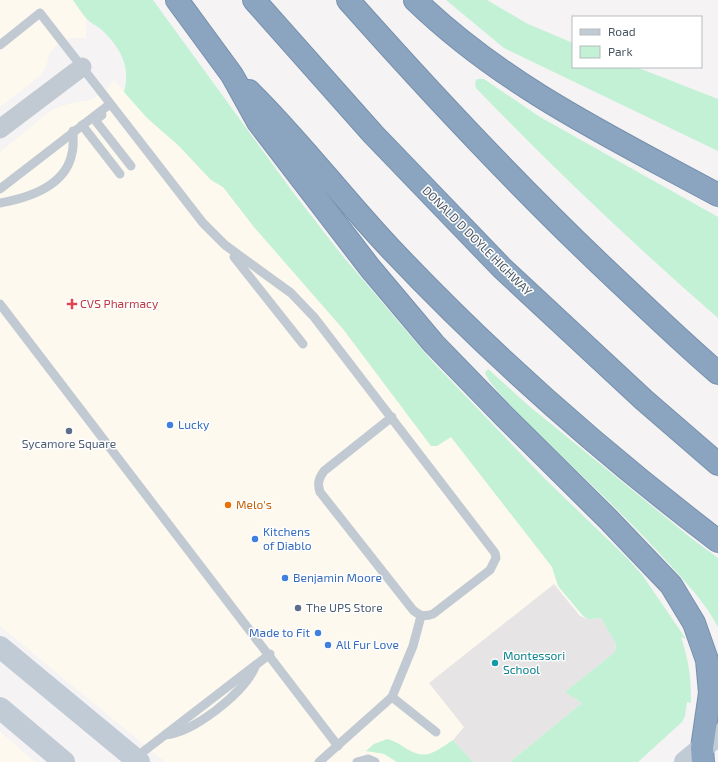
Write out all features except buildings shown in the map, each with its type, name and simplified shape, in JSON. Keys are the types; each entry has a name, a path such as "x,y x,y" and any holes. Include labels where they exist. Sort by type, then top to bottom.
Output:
{"highway":[{"path":"177,0 232,75 263,128 370,268 434,344 608,519 671,585 694,623 707,660 710,693 708,748"},
{"name":"DONALD D DOYLE HIGHWAY","path":"254,0 373,134 502,268 644,400 718,464"},
{"path":"348,0 423,85 551,218 689,348 718,373"},
{"path":"415,0 455,36 496,68 536,95 718,196"},
{"path":"232,75 272,113 325,176 389,247 458,317 603,449 718,541"}],"main road":[{"path":"0,647 137,760"},
{"path":"0,708 64,762"},
{"path":"685,762 708,748"}],"street":[{"path":"0,129 82,67"}],"lane":[{"path":"0,45 40,13 203,223 225,245 303,344"},
{"path":"0,189 73,131 112,105"},
{"path":"112,105 95,120 131,166"},
{"path":"82,125 120,174"},
{"path":"0,202 30,196 54,182 67,168 72,154 73,131"},
{"path":"225,245 291,293 314,317 392,417 495,552 496,558 490,570 433,614 421,616 413,610 320,492 318,485 319,477 324,471 392,417"},
{"path":"0,304 270,654 338,746"},
{"path":"318,762 392,697 413,646 421,616"},
{"path":"137,760 165,735 270,654"},
{"path":"392,697 436,732"},
{"path":"357,762 368,759 375,762"}],"shaded area":[{"path":"0,0 73,0 86,19 86,38 73,38 60,42 50,52 46,67 40,76 0,107"},
{"name":"Sycamore Square","path":"114,80 147,118 178,145 211,180 223,187 254,227 343,329 431,446 437,446 451,437 552,567 558,586 583,616 588,619 510,762 165,762 0,626 0,152 53,109 75,102 91,100 107,89"},
{"path":"554,584 580,616 588,619 601,618 616,644 615,652 565,692 582,703 510,762 473,762 453,740 464,727 429,683"},
{"path":"0,731 35,762 0,762"}],"green space":[{"path":"73,0 153,0 292,191 341,254 431,360 544,478 625,556 643,576 686,639 681,637 689,669 691,703 687,702 685,716 682,722 638,762 510,762 582,703 565,692 615,652 616,644 601,618 588,619 583,616 558,586 552,567 451,437 437,446 431,446 343,329 254,227 223,187 211,180 178,145 147,118 124,92 126,74 123,59 115,45 103,31 86,18"},
{"path":"446,0 487,0 528,24 572,43 572,68 639,68 718,99 718,151 504,48"},
{"path":"477,79 484,79 540,117 718,217 718,318 594,206 534,147 476,88 475,82"},
{"path":"488,369 529,406 691,538 718,558 718,627 708,611 685,581 624,517 502,396 485,373"},
{"path":"387,739 414,753 420,754 436,751 453,740 473,762 397,762 384,754 366,751 374,744"}],"place":[{"name":"CVS Pharmacy","path":"72,304"},
{"name":"Lucky","path":"170,425"},
{"name":"Sycamore Square","path":"69,431"},
{"name":"Melo's","path":"228,505"},
{"name":"Kitchens of Diablo","path":"255,539"},
{"name":"Benjamin Moore","path":"285,578"},
{"name":"The UPS Store","path":"298,608"},
{"name":"Made to Fit","path":"318,633"},
{"name":"All Fur Love","path":"328,645"},
{"name":"Montessori School","path":"495,663"}]}
